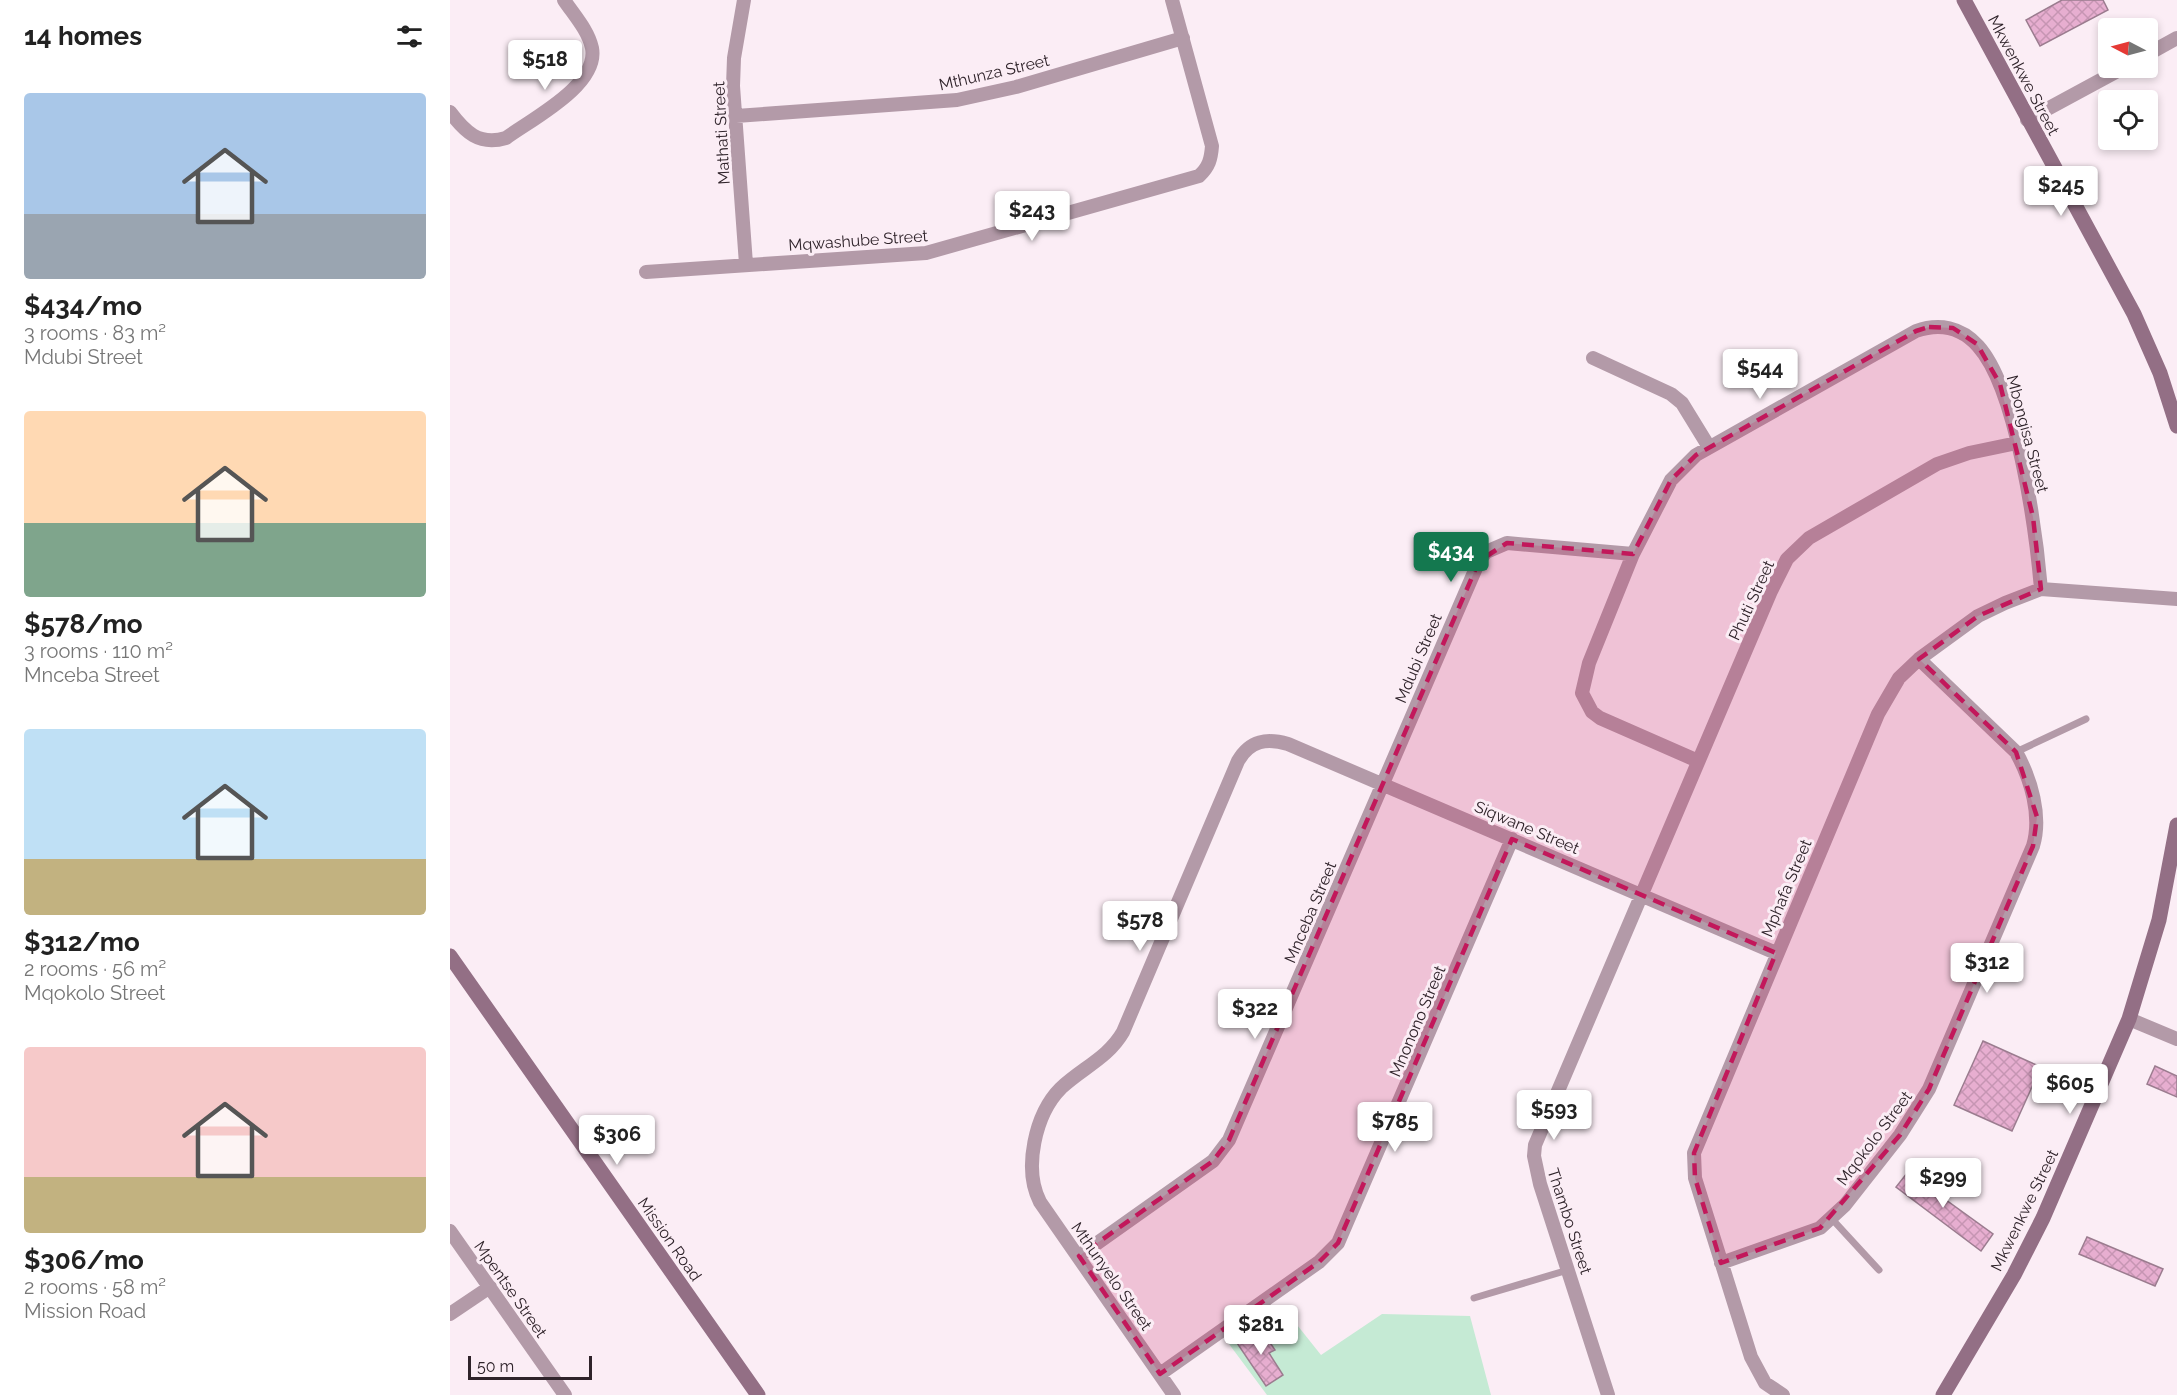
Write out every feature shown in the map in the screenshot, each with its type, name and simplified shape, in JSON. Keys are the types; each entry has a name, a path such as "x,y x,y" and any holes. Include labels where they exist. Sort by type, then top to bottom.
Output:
{"street":[{"path":"450,112 465,132 475,138 497,141 506,138 575,89 590,70 592,49 588,36 564,0"},
{"name":"Mathati Street","path":"744,0 734,58 746,264"},
{"name":"Mqwashube Street","path":"646,272 906,255 945,250 1199,176 1211,159 1212,146 1172,0"},
{"name":"Mkwenkwe Street","path":"1964,0 2134,314 2160,373 2177,426"},
{"name":"Mthunza Street","path":"736,116 957,100 1016,87 1183,38"},
{"path":"2158,48 2177,38"},
{"path":"2027,120 2105,78"},
{"name":"Mbongisa Street","path":"1698,761 1600,718 1592,712 1582,693 1589,663 1633,554 1671,480 1682,467 1709,447 1916,331 1942,326 1965,334 1977,344 1987,358 2000,384 2017,443 2033,517 2041,589"},
{"path":"1593,358 1671,394 1682,403 1709,447"},
{"name":"Phuti Street","path":"1643,894 1771,591 1787,559 1797,548 1937,464 1969,453 2017,443"},
{"name":"Mdubi Street","path":"1383,785 1471,574 1486,552 1496,546 1518,543 1633,554"},
{"name":"Mphafa Street","path":"1765,1383 1744,1338 1695,1178 1694,1153 1878,714 1899,678 1919,659 1978,616 2041,589 2177,599"},
{"name":"Mqokolo Street","path":"1721,1263 1808,1234 1832,1219 1922,1105 2033,846 2037,818 2023,765 2016,752 1919,659"},
{"name":"Siqwane Street","path":"1031,1172 1038,1135 1050,1102 1061,1088 1117,1042 1238,761 1251,745 1262,740 1288,744 1643,894 1776,953"},
{"name":"Mnceba Street","path":"1079,1257 1213,1161 1225,1147 1383,785"},
{"name":"Mkwenkwe Street","path":"1943,1395 2014,1275 2043,1218 2129,1019 2159,920 2177,825"},
{"name":"Mnonono Street","path":"1160,1374 1319,1262 1338,1243 1512,839"},
{"name":"Thambo Street","path":"1608,1395 1535,1169 1535,1145 1643,894"},
{"name":"Mission Road","path":"450,956 758,1395"},
{"path":"2129,1019 2177,1039"},
{"name":"Mthunyelo Street","path":"1031,1172 1034,1190 1040,1202 1174,1395"},
{"name":"Mpentse Street","path":"450,1231 560,1393"},
{"path":"450,1314 490,1287"},
{"path":"1757,1395 1765,1383 1783,1395"}],"lane":[{"path":"2016,752 2086,719"},
{"path":"1832,1219 1879,1270"},
{"path":"1474,1298 1568,1270"}],"highlighted area":[{"path":"1929,327 1953,328 1977,344 2000,384 2033,517 2041,589 1978,616 1919,659 2016,752 2037,817 2033,846 1929,1089 1900,1135 1820,1228 1721,1263 1695,1178 1694,1153 1776,953 1512,839 1338,1243 1319,1262 1160,1374 1079,1256 1213,1161 1229,1140 1479,561 1507,543 1633,554 1671,480 1696,455 1916,331"}],"green space":[{"path":"1282,1306 1321,1355 1382,1314 1470,1316 1491,1395 1267,1395 1226,1340"}],"building":[{"path":"2062,0 2103,0 2108,10 2040,46 2026,20"},
{"path":"1983,1041 2041,1067 2012,1131 1954,1105"},
{"path":"2155,1066 2177,1076 2177,1097 2147,1084"},
{"path":"1911,1168 1944,1194 1942,1197 1993,1234 1981,1251 1896,1187"},
{"path":"2087,1237 2163,1269 2155,1286 2079,1254"},
{"path":"1260,1328 1275,1350 1269,1353 1283,1375 1266,1386 1237,1343"}]}
